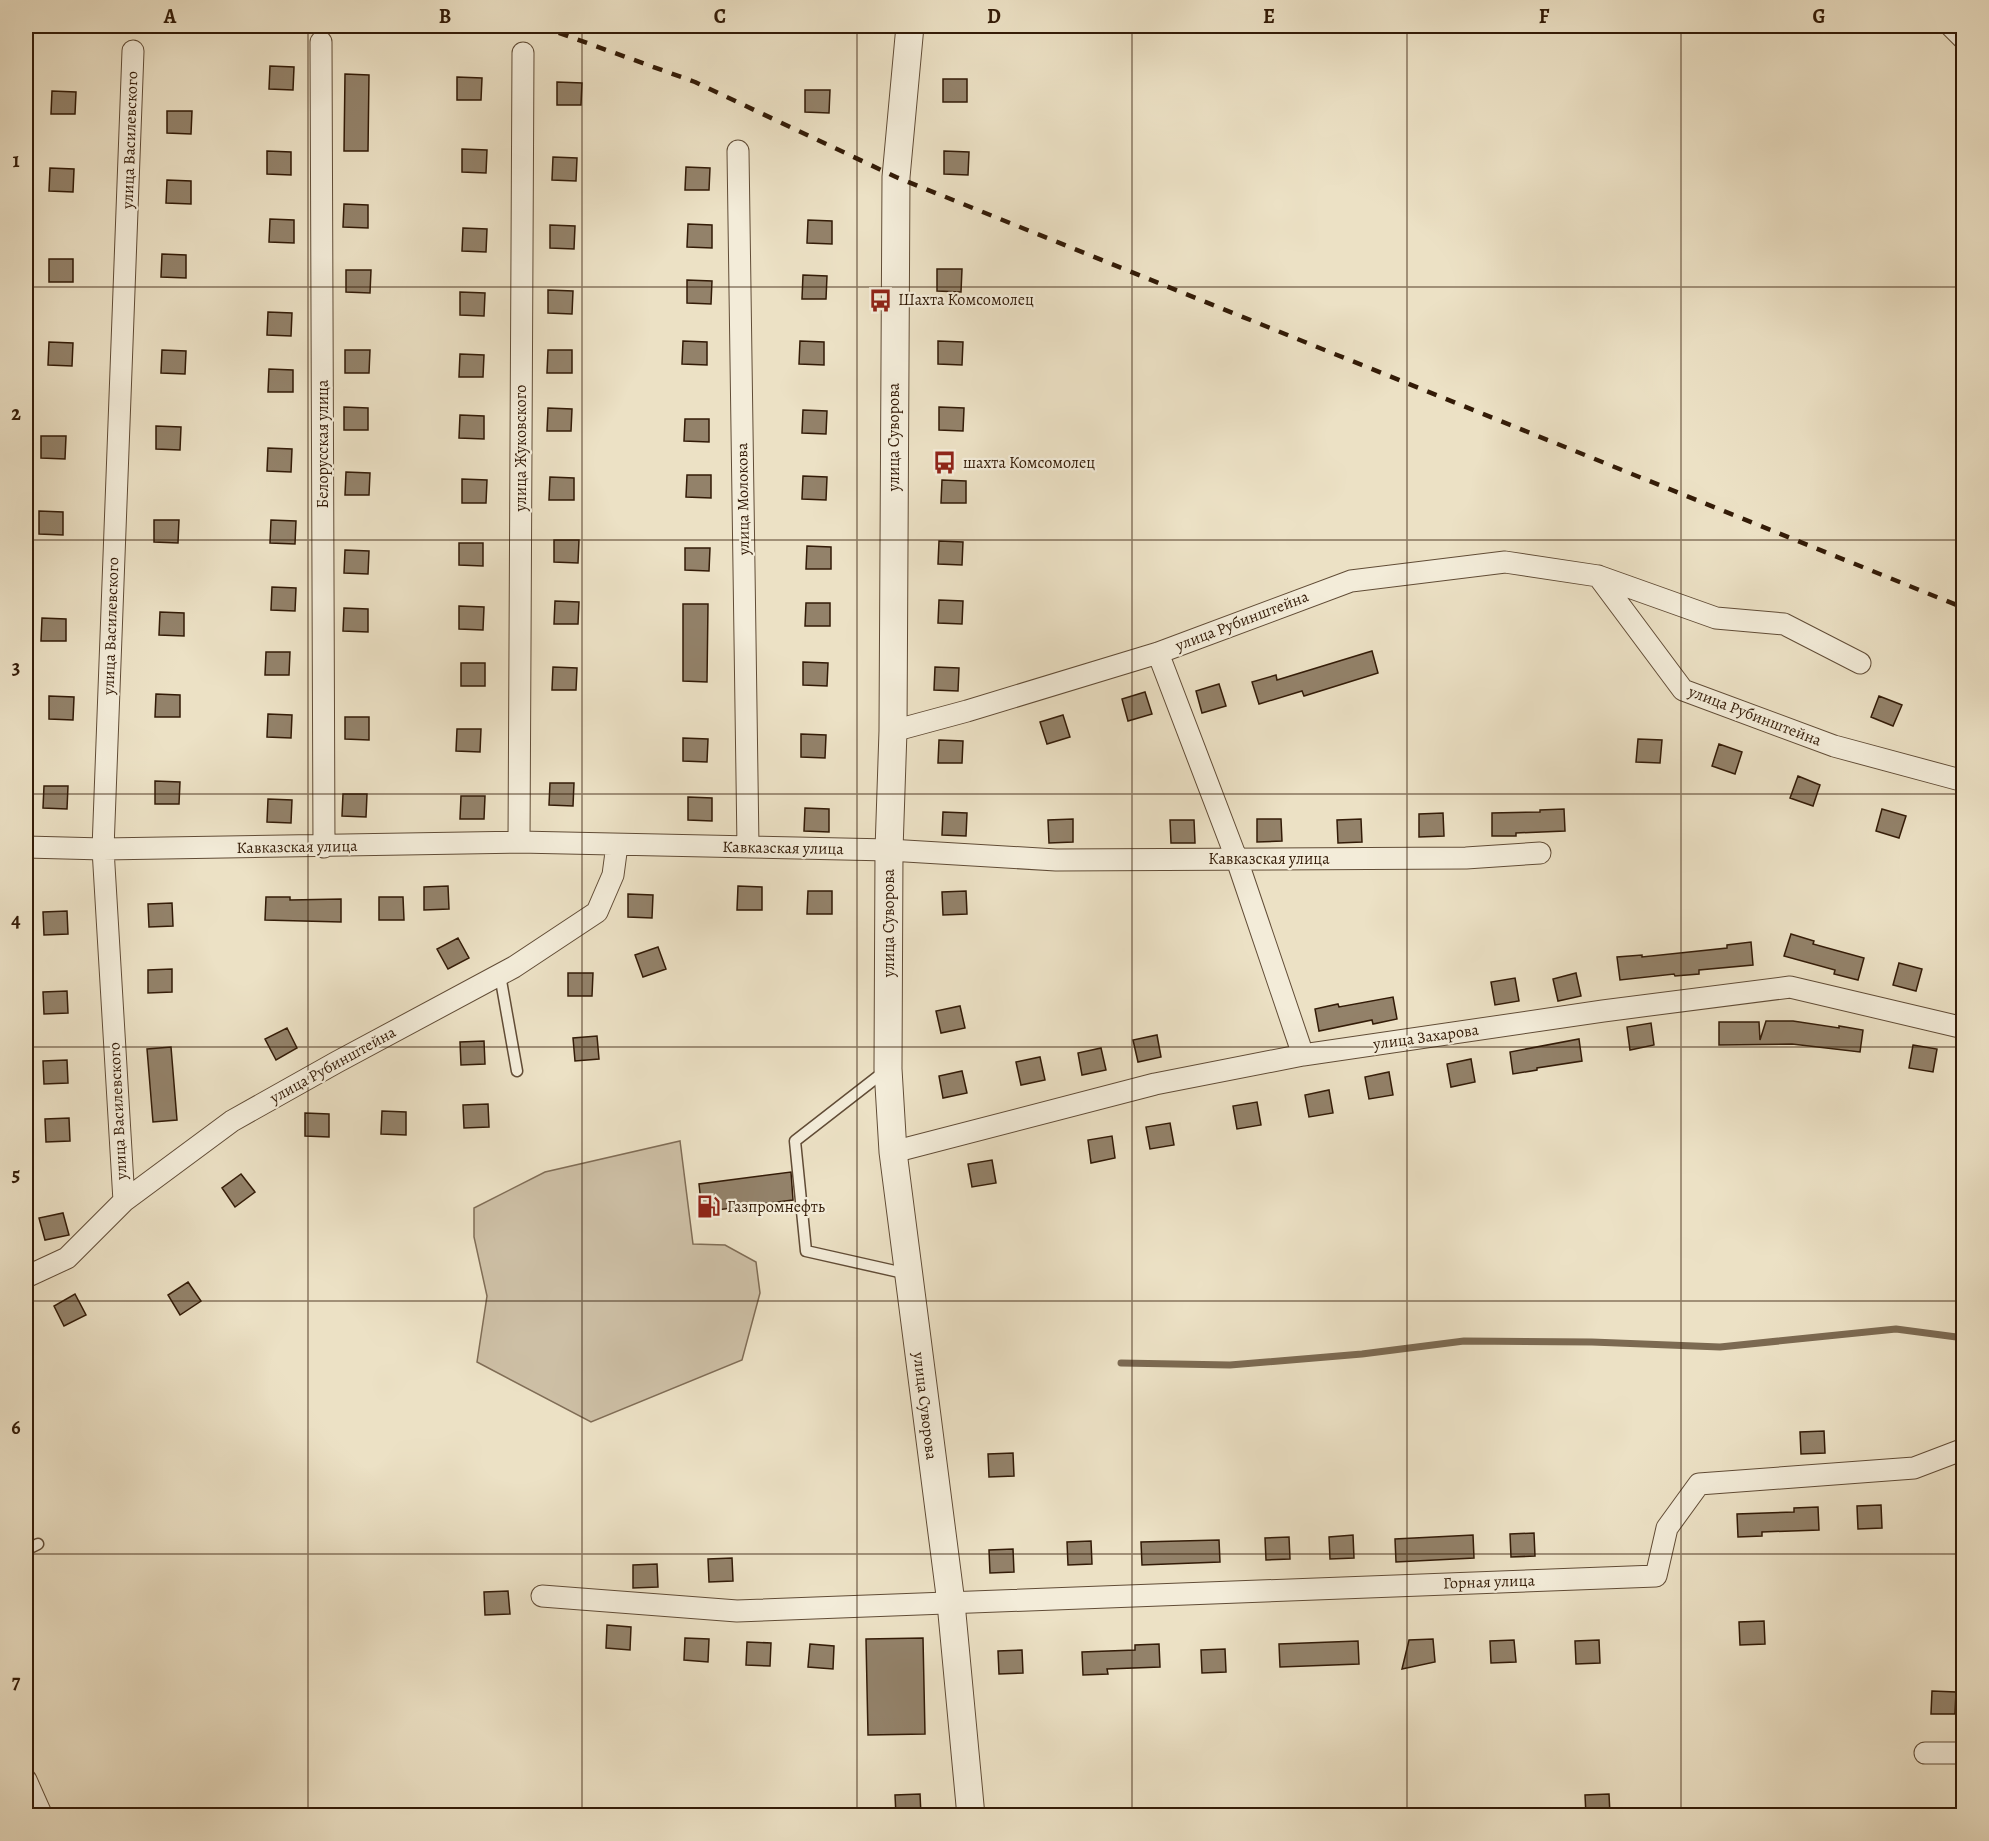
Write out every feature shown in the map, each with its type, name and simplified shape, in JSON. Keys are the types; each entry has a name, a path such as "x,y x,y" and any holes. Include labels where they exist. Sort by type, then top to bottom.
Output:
{"street":[{"name":"улица Суворова","path":"910,26 896,177 893,730 889,850 888,1069 892,1152 951,1603 971,1815"},
{"path":"1951,26 1964,39"},
{"name":"Белорусская улица","path":"321,42 324,847"},
{"name":"улица Василевского","path":"124,1201 103,849 134,51"},
{"name":"улица Жуковского","path":"519,842 523,53"},
{"name":"улица Молокова","path":"738,151 748,847"},
{"name":"улица Рубинштейна","path":"893,730 967,711 1158,652 1350,581 1505,562 1598,576 1716,618 1784,624 1860,663"},
{"name":"улица Рубинштейна","path":"1598,576 1683,690 1834,746 1964,781"},
{"path":"1158,652 1237,860 1303,1055"},
{"name":"Кавказская улица","path":"26,848 324,847 519,842 889,850 1056,860 1466,858 1540,853"},
{"name":"улица Рубинштейна","path":"26,1277 67,1258 124,1201 232,1121 514,967 597,912 613,875 617,845"},
{"name":"улица Захарова","path":"892,1152 1155,1084 1303,1055 1603,1011 1790,987 1964,1028"},
{"name":"Горная улица","path":"951,1603 1656,1576 1667,1528 1699,1484 1914,1468 1964,1449"},
{"path":"542,1596 737,1611 951,1603"},
{"path":"1924,1752 1964,1754"},
{"path":"26,1780 42,1815"}],"lane":[{"path":"500,975 517,1071"},
{"path":"888,1069 795,1141 797,1163 806,1251 908,1274"},
{"path":"26,1550 38,1544"}],"shaded area":[{"path":"680,1141 693,1244 725,1245 756,1262 760,1293 742,1360 591,1422 477,1362 487,1296 474,1237 474,1208 545,1172"}],"building":[{"path":"270,66 294,67 293,90 269,89"},
{"path":"345,74 369,75 368,151 344,151"},
{"path":"457,77 482,78 481,100 457,100"},
{"path":"943,79 967,79 967,102 943,102"},
{"path":"557,82 582,83 581,105 557,105"},
{"path":"805,90 830,90 829,113 805,112"},
{"path":"52,91 76,92 75,114 51,114"},
{"path":"167,111 192,111 191,134 167,133"},
{"path":"462,149 487,150 486,173 462,172"},
{"path":"267,151 291,152 291,175 267,174"},
{"path":"944,151 969,152 968,175 944,174"},
{"path":"553,157 577,158 576,181 552,180"},
{"path":"686,167 710,168 709,190 685,190"},
{"path":"50,168 74,169 73,192 49,191"},
{"path":"167,180 191,181 191,204 166,203"},
{"path":"344,204 368,205 368,228 343,227"},
{"path":"270,219 294,220 294,243 269,242"},
{"path":"808,220 832,221 832,244 807,243"},
{"path":"688,224 712,225 712,248 687,247"},
{"path":"550,225 575,226 574,249 550,248"},
{"path":"463,228 487,229 486,252 462,251"},
{"path":"162,254 186,255 186,278 161,277"},
{"path":"49,259 73,259 73,282 49,282"},
{"path":"937,269 962,269 961,292 937,291"},
{"path":"346,270 371,270 370,293 346,292"},
{"path":"803,275 827,276 826,299 802,299"},
{"path":"687,280 712,281 711,304 687,303"},
{"path":"548,290 573,291 572,314 548,313"},
{"path":"460,292 485,293 484,316 460,315"},
{"path":"268,312 292,313 291,336 267,335"},
{"path":"683,341 707,342 707,365 682,364"},
{"path":"800,341 824,342 824,365 799,364"},
{"path":"938,341 963,342 962,365 938,364"},
{"path":"49,342 73,343 72,366 48,365"},
{"path":"162,350 186,351 185,374 161,373"},
{"path":"345,350 370,350 369,373 345,373"},
{"path":"548,350 572,350 572,373 547,373"},
{"path":"460,354 484,355 483,377 459,377"},
{"path":"269,369 293,370 293,392 268,392"},
{"path":"344,407 368,408 368,430 344,430"},
{"path":"939,407 964,408 963,431 939,430"},
{"path":"548,408 572,409 571,431 547,431"},
{"path":"803,410 827,411 826,434 802,433"},
{"path":"460,415 484,416 484,439 459,438"},
{"path":"685,419 709,419 709,442 684,441"},
{"path":"156,426 181,427 180,450 156,449"},
{"path":"41,436 66,436 65,459 41,458"},
{"path":"268,448 292,449 291,472 267,471"},
{"path":"346,472 370,473 369,495 345,495"},
{"path":"687,475 711,475 711,498 686,497"},
{"path":"803,476 827,477 826,500 802,499"},
{"path":"550,477 574,478 574,500 549,500"},
{"path":"462,479 487,480 486,503 462,503"},
{"path":"942,480 966,481 966,503 941,503"},
{"path":"39,511 63,512 63,535 39,534"},
{"path":"154,520 179,520 178,543 154,542"},
{"path":"271,520 296,521 295,544 270,543"},
{"path":"554,540 579,540 578,563 554,562"},
{"path":"939,541 963,542 962,565 938,564"},
{"path":"459,543 483,543 483,566 459,565"},
{"path":"807,546 831,547 831,569 806,569"},
{"path":"685,548 710,548 709,571 685,570"},
{"path":"345,550 369,551 368,574 344,573"},
{"path":"272,587 296,588 295,611 271,610"},
{"path":"939,600 963,601 962,624 938,623"},
{"path":"555,601 579,602 578,624 554,624"},
{"path":"806,603 830,603 830,626 805,626"},
{"path":"683,604 708,604 707,682 683,681"},
{"path":"459,606 484,607 483,630 459,629"},
{"path":"344,608 368,609 368,632 343,631"},
{"path":"160,612 184,613 184,636 159,635"},
{"path":"42,618 66,619 66,641 41,641"},
{"path":"1372,651 1378,673 1304,696 1302,691 1259,704 1252,682 1276,675 1277,680"},
{"path":"266,652 290,652 289,675 265,675"},
{"path":"803,662 828,663 827,686 803,685"},
{"path":"461,663 485,663 485,686 461,686"},
{"path":"553,667 577,668 576,690 552,690"},
{"path":"935,667 959,668 958,691 934,690"},
{"path":"1219,684 1226,706 1202,713 1196,691"},
{"path":"1145,692 1152,714 1128,721 1122,699"},
{"path":"156,694 180,695 180,717 155,717"},
{"path":"49,696 74,697 73,720 49,719"},
{"path":"1879,696 1902,705 1893,726 1871,717"},
{"path":"268,714 292,715 291,738 267,737"},
{"path":"1063,715 1070,737 1047,744 1040,722"},
{"path":"345,717 369,717 369,740 345,739"},
{"path":"457,729 481,729 480,752 456,751"},
{"path":"801,734 826,735 825,758 801,757"},
{"path":"683,738 708,739 707,762 683,761"},
{"path":"1638,739 1662,740 1660,763 1636,762"},
{"path":"939,740 963,741 962,763 938,763"},
{"path":"1719,744 1742,752 1735,774 1712,766"},
{"path":"1798,776 1820,785 1813,806 1790,798"},
{"path":"155,781 180,782 179,804 155,804"},
{"path":"550,783 574,783 573,806 549,805"},
{"path":"44,786 68,786 67,809 43,808"},
{"path":"343,794 367,794 366,817 342,816"},
{"path":"461,796 485,796 484,819 460,819"},
{"path":"688,797 712,798 712,821 688,820"},
{"path":"268,799 292,800 291,823 267,822"},
{"path":"805,808 829,809 829,832 804,831"},
{"path":"1564,809 1565,831 1492,836 1492,813"},
{"path":"1882,809 1906,816 1899,838 1876,831"},
{"path":"943,812 967,813 966,836 942,835"},
{"path":"1443,813 1444,836 1419,837 1419,814"},
{"path":"1073,819 1073,842 1049,843 1048,820"},
{"path":"1257,819 1281,819 1282,841 1257,842"},
{"path":"1361,819 1362,842 1338,843 1337,820"},
{"path":"1170,820 1194,820 1195,843 1171,843"},
{"path":"448,886 449,909 424,910 424,887"},
{"path":"738,886 762,887 762,910 737,910"},
{"path":"808,891 832,891 832,914 807,914"},
{"path":"966,891 967,914 943,915 942,892"},
{"path":"628,894 653,895 652,918 628,917"},
{"path":"266,897 290,897 290,900 341,899 341,922 265,920"},
{"path":"379,897 403,897 404,920 379,920"},
{"path":"172,903 173,926 149,927 148,904"},
{"path":"67,911 68,934 44,935 43,912"},
{"path":"1791,934 1814,941 1813,944 1864,958 1858,980 1834,974 1835,970 1784,956"},
{"path":"458,938 469,958 448,969 437,949"},
{"path":"1751,942 1753,965 1699,970 1699,974 1675,976 1674,974 1620,980 1617,957 1642,955 1642,957 1727,948 1727,945"},
{"path":"658,947 666,969 643,977 635,955"},
{"path":"1899,963 1922,969 1916,991 1893,985"},
{"path":"172,969 172,992 148,993 148,970"},
{"path":"568,973 593,973 592,996 568,996"},
{"path":"1576,973 1581,996 1558,1001 1553,979"},
{"path":"1515,978 1519,1001 1495,1005 1491,982"},
{"path":"67,991 68,1013 44,1014 43,992"},
{"path":"1393,997 1397,1019 1373,1024 1372,1020 1319,1031 1315,1009"},
{"path":"960,1006 965,1028 941,1033 936,1011"},
{"path":"1766,1021 1793,1021 1863,1030 1860,1052 1792,1044 1719,1045 1719,1022 1759,1022 1760,1040"},
{"path":"1651,1023 1654,1045 1630,1050 1627,1027"},
{"path":"287,1028 297,1048 276,1060 265,1039"},
{"path":"1157,1035 1161,1057 1138,1062 1133,1040"},
{"path":"597,1036 599,1059 575,1061 573,1038"},
{"path":"1579,1039 1582,1061 1513,1074 1510,1052"},
{"path":"484,1041 485,1064 461,1065 460,1042"},
{"path":"1913,1045 1937,1049 1933,1072 1909,1068"},
{"path":"171,1047 177,1120 153,1122 147,1049"},
{"path":"1101,1048 1106,1070 1082,1075 1078,1053"},
{"path":"1040,1057 1045,1080 1021,1085 1016,1062"},
{"path":"1471,1059 1475,1082 1451,1087 1447,1064"},
{"path":"67,1060 68,1083 44,1084 43,1061"},
{"path":"962,1071 967,1093 943,1098 939,1076"},
{"path":"1389,1072 1393,1095 1369,1099 1365,1077"},
{"path":"1329,1090 1333,1113 1309,1117 1305,1095"},
{"path":"1257,1102 1261,1125 1237,1129 1233,1106"},
{"path":"488,1104 489,1127 464,1128 463,1105"},
{"path":"382,1111 406,1112 406,1135 381,1134"},
{"path":"305,1113 329,1114 329,1137 305,1136"},
{"path":"69,1118 70,1141 46,1142 45,1119"},
{"path":"1170,1123 1174,1145 1150,1149 1146,1127"},
{"path":"1112,1136 1115,1158 1091,1163 1088,1140"},
{"path":"992,1160 996,1183 972,1187 968,1164"},
{"path":"791,1172 793,1200 702,1212 699,1184"},
{"path":"241,1174 255,1192 235,1207 222,1188"},
{"path":"63,1213 69,1235 45,1240 39,1218"},
{"path":"188,1282 201,1301 180,1315 168,1295"},
{"path":"75,1294 86,1315 64,1326 54,1306"},
{"path":"1824,1431 1825,1453 1801,1454 1800,1432"},
{"path":"1013,1453 1014,1476 989,1477 988,1454"},
{"path":"1881,1505 1882,1528 1858,1529 1857,1506"},
{"path":"1818,1507 1819,1530 1762,1532 1762,1536 1738,1537 1737,1514 1794,1512 1794,1508"},
{"path":"1534,1533 1535,1556 1511,1557 1510,1534"},
{"path":"1353,1535 1354,1558 1330,1559 1329,1537"},
{"path":"1473,1535 1474,1558 1396,1562 1395,1539"},
{"path":"1289,1537 1290,1559 1266,1560 1265,1538"},
{"path":"1219,1540 1220,1562 1142,1565 1141,1542"},
{"path":"1091,1541 1092,1564 1068,1565 1067,1542"},
{"path":"1013,1549 1014,1572 990,1573 989,1550"},
{"path":"732,1558 733,1581 709,1582 708,1559"},
{"path":"657,1564 658,1587 633,1588 633,1565"},
{"path":"508,1591 510,1614 485,1615 484,1592"},
{"path":"1764,1621 1765,1644 1740,1645 1739,1622"},
{"path":"607,1625 631,1627 630,1650 606,1648"},
{"path":"685,1638 709,1639 708,1662 684,1660"},
{"path":"923,1638 925,1734 868,1735 866,1639"},
{"path":"1433,1639 1435,1662 1402,1669 1409,1640"},
{"path":"1514,1640 1516,1662 1491,1663 1490,1641"},
{"path":"1599,1640 1600,1663 1576,1664 1575,1641"},
{"path":"1358,1641 1359,1664 1280,1667 1279,1644"},
{"path":"747,1642 771,1643 770,1666 746,1665"},
{"path":"810,1644 834,1646 833,1669 808,1667"},
{"path":"1159,1644 1160,1667 1107,1669 1108,1674 1083,1675 1082,1652 1135,1650 1135,1645"},
{"path":"1225,1649 1226,1672 1202,1673 1201,1650"},
{"path":"1022,1650 1023,1673 999,1674 998,1651"},
{"path":"1932,1691 1956,1692 1955,1714 1931,1714"},
{"path":"920,1794 921,1815 896,1815 895,1795"},
{"path":"1609,1794 1610,1815 1586,1815 1585,1795"}],"waterway":[{"path":"1121,1363 1230,1365 1362,1354 1464,1341 1592,1342 1720,1347 1896,1329 1964,1338"}],"railway":[{"path":"540,26 695,82 896,177 1964,608"}],"place":[{"name":"Шахта Комсомолец","path":"880,300"},
{"name":"шахта Комсомолец","path":"945,463"},
{"name":"Газпромнефть","path":"709,1207"}]}
